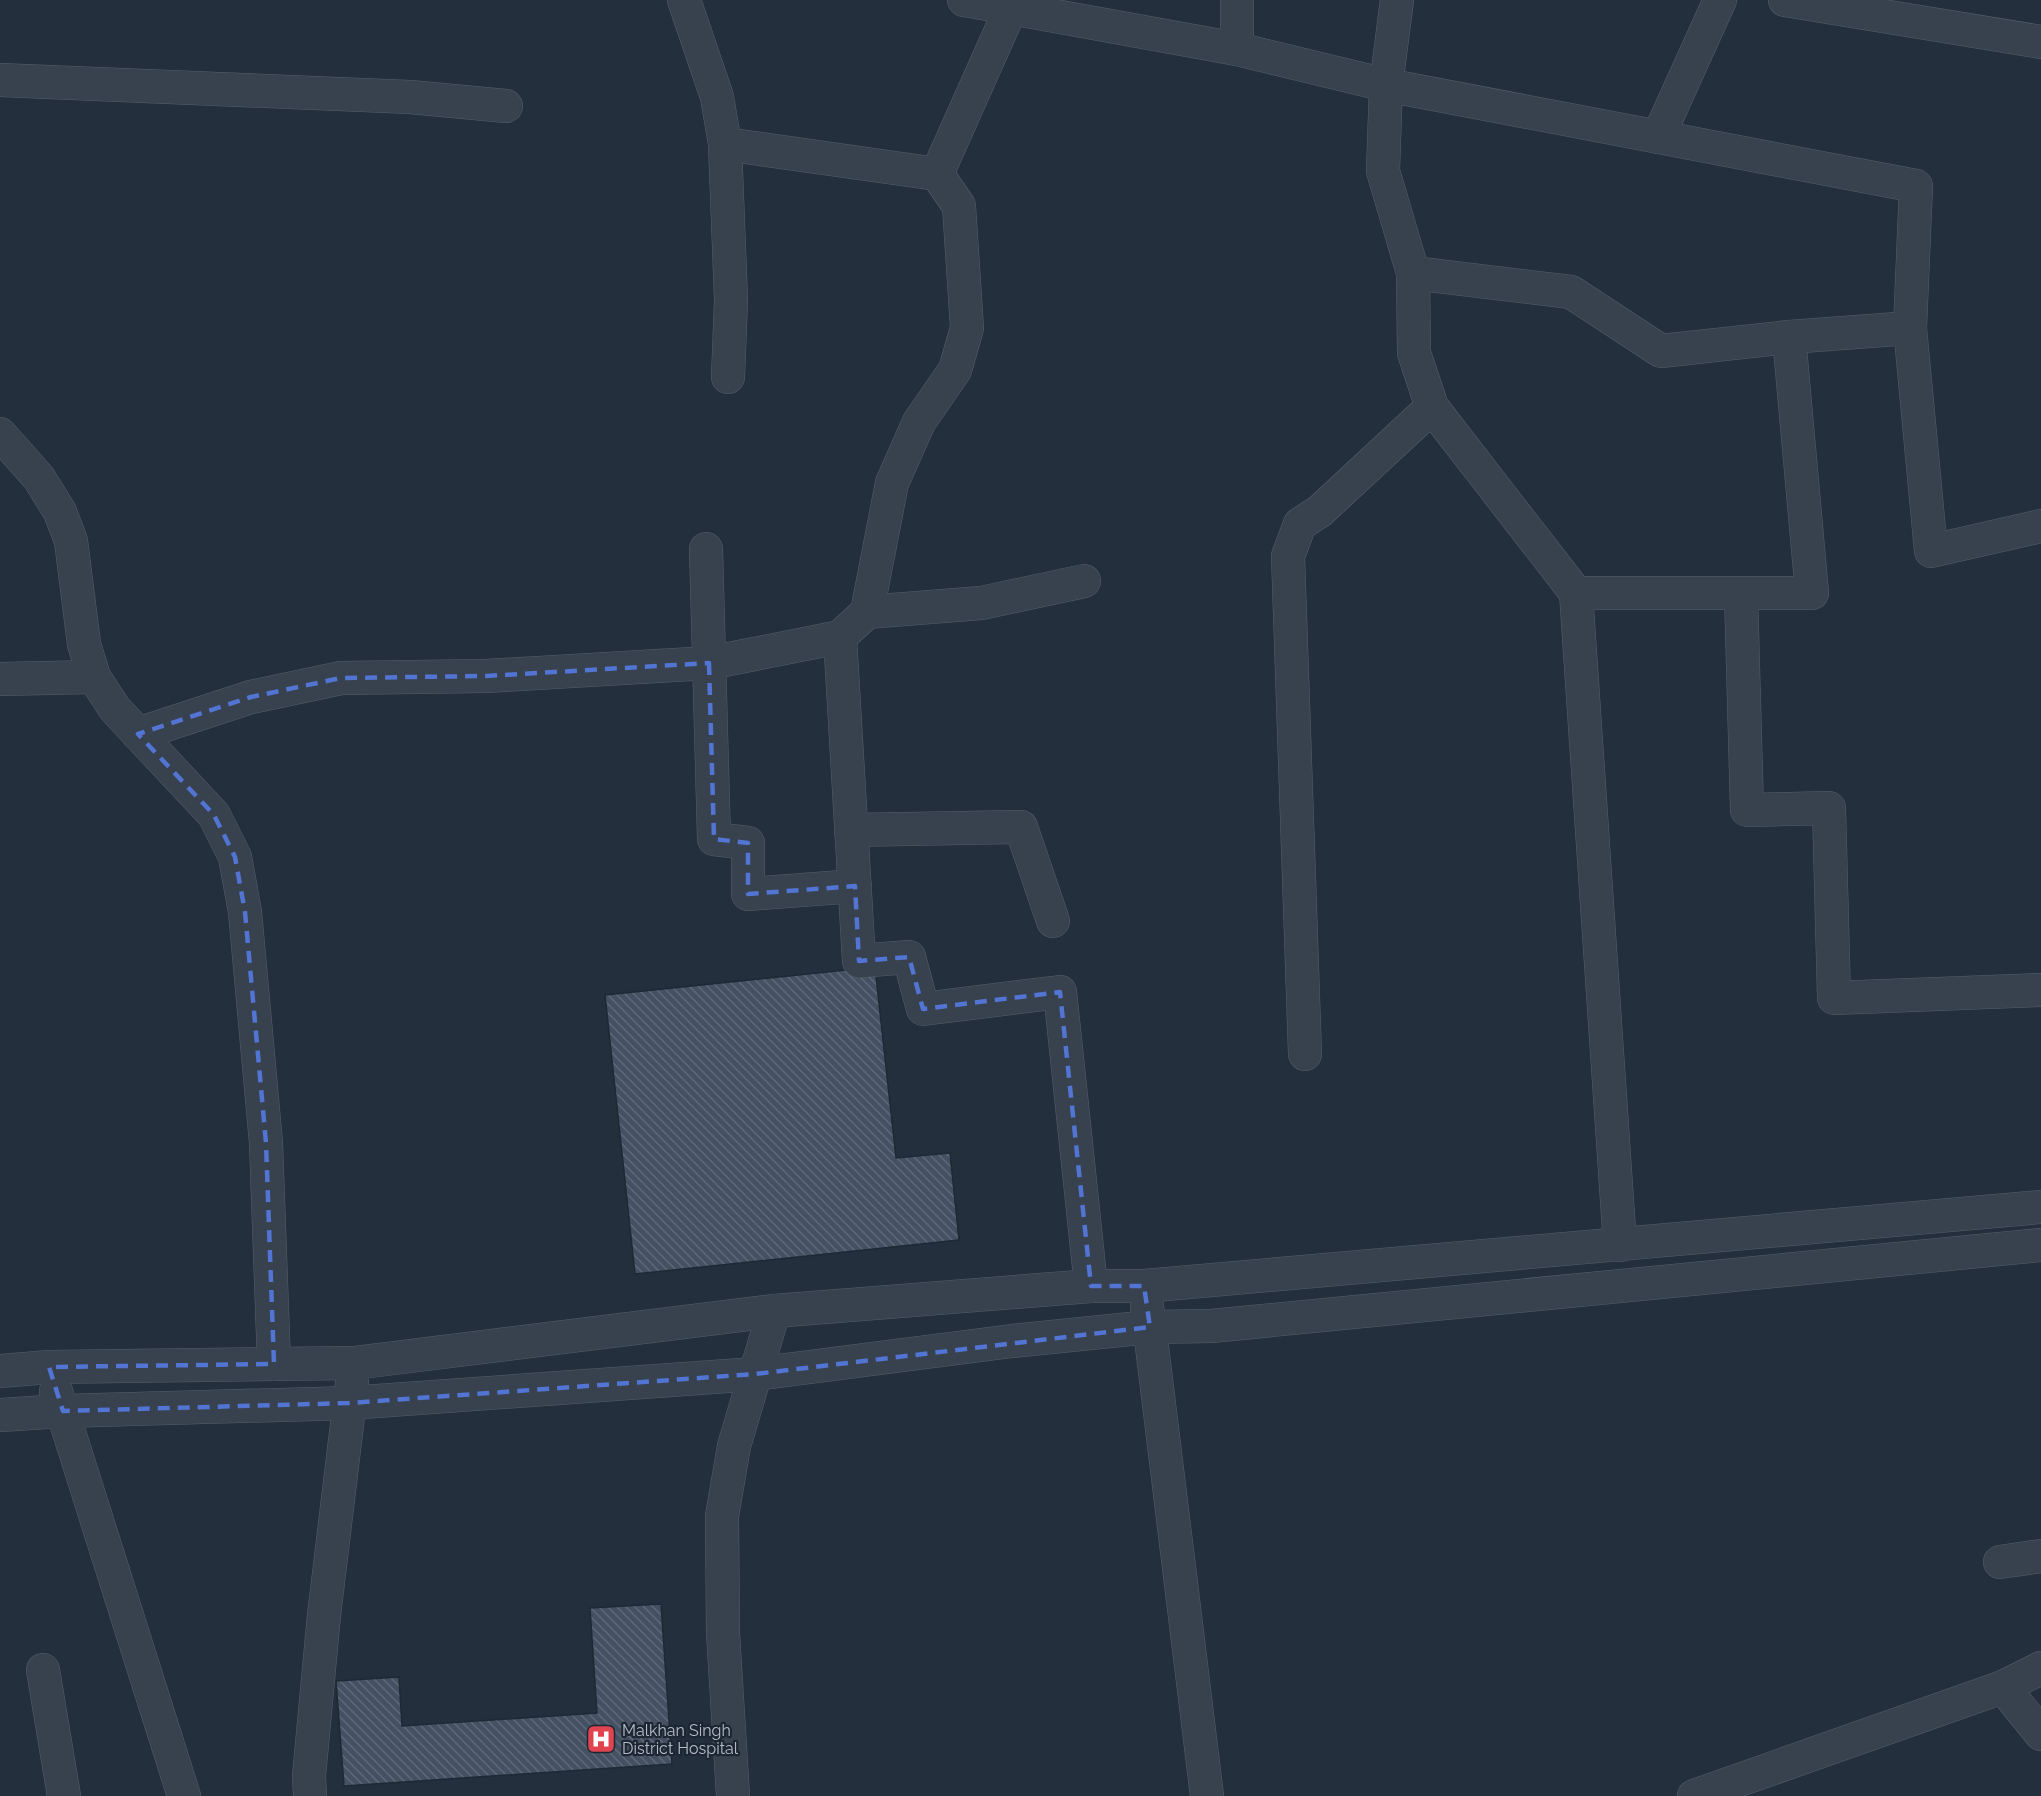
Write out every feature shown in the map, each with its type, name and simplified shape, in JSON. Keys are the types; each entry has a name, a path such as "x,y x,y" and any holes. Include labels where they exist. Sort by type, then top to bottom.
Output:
{"street":[{"path":"684,0 717,97 724,144 731,300 728,377"},
{"path":"964,0 1011,4 1237,49 1386,85 1916,186 1910,328 1931,551 2041,526"},
{"path":"1237,0 1237,49"},
{"path":"1397,0 1386,85 1383,171 1413,273 1414,353 1432,407 1576,593 1620,1245"},
{"path":"1658,137 1720,0"},
{"path":"1785,0 2041,42"},
{"path":"937,174 1011,4"},
{"path":"0,81 410,97 506,106"},
{"path":"138,734 251,697 341,678 486,676 709,663 840,637 867,612 892,483 919,422 955,370 967,328 959,206 937,174 724,144"},
{"path":"1413,273 1570,292 1661,351 1789,337 1910,328"},
{"path":"1576,593 1812,593 1789,337"},
{"path":"1305,1054 1288,556 1300,524 1320,511 1432,407"},
{"path":"0,434 39,478 60,512 71,541 84,644 94,677 115,710 214,815 235,856 245,912 266,1143 274,1364"},
{"path":"706,549 714,839 748,843 748,894 855,886"},
{"path":"867,612 981,603 1084,581"},
{"path":"1741,594 1747,810 1829,808 1834,998 2041,990"},
{"path":"840,637 859,961 909,957 923,1009 1060,993 1091,1286"},
{"path":"0,679 94,677"},
{"path":"851,830 1021,827 1053,921"},
{"path":"0,1371 49,1367 354,1363 774,1311 1091,1286 1144,1286 2041,1207"},
{"path":"0,1415 63,1411 349,1403 755,1374 1012,1341 1150,1327 1211,1326 2041,1245"},
{"path":"1144,1286 1207,1796"},
{"path":"733,1796 723,1633 722,1516 734,1446 774,1311"},
{"path":"310,1796 309,1776 323,1627 354,1363"},
{"path":"49,1367 184,1796"},
{"path":"2000,1562 2041,1556"},
{"path":"1694,1796 2002,1687 2041,1668"},
{"path":"43,1670 64,1796"},
{"path":"2002,1687 2041,1734"}],"highlighted area":[{"path":"709,663 714,839 748,843 748,894 855,886 859,961 909,957 923,1009 1060,992 1091,1286 1144,1286 1150,1327 755,1374 349,1403 63,1411 49,1367 274,1364 266,1143 245,912 235,857 214,815 138,734 251,697 341,678 486,676"}],"building":[{"path":"875,967 896,1158 950,1153 959,1240 635,1274 605,995"},
{"path":"661,1604 672,1764 344,1786 336,1681 399,1677 402,1726 597,1713 590,1608"}],"place":[{"name":"Malkhan Singh District Hospital","path":"601,1739"}]}
